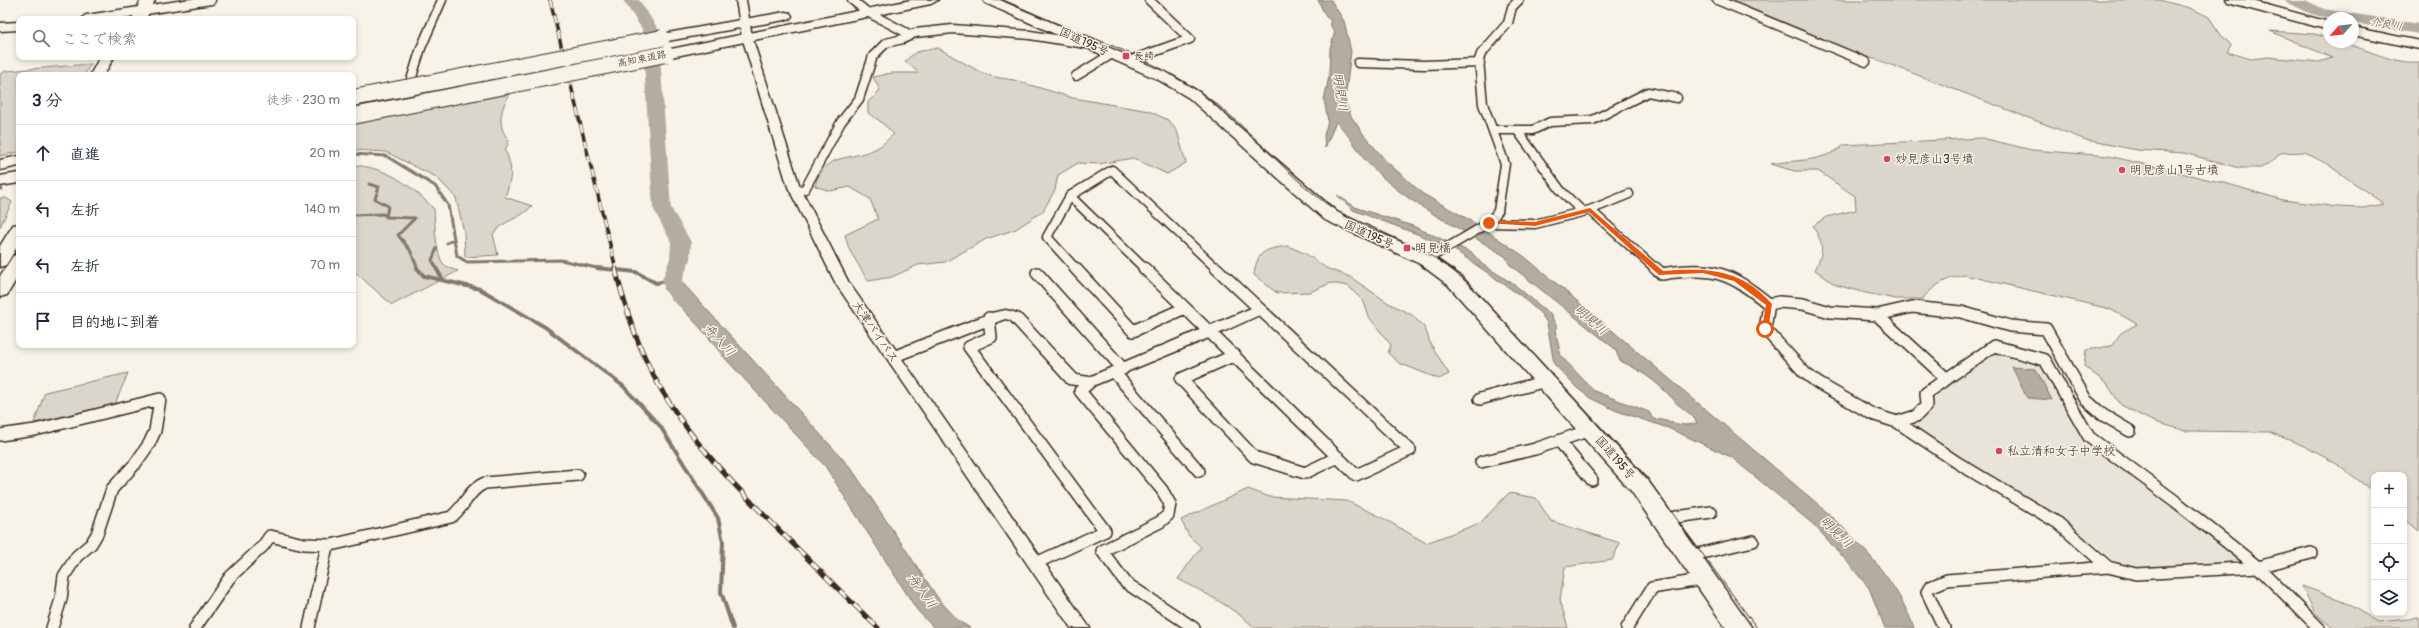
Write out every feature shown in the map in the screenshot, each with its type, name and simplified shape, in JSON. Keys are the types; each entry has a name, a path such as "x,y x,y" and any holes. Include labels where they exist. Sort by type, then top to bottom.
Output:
{"highway":[{"name":"高知東道路","path":"356,115 666,54 746,30 861,4 931,0"},
{"name":"国道195号","path":"990,0 1162,76 1194,95 1331,216 1426,260 1455,281 1639,485 1740,628"},
{"path":"2233,0 2323,24"},
{"path":"2247,0 2323,20"},
{"path":"2359,28 2419,40"},
{"name":"高知東道路","path":"356,97 662,38 746,30"},
{"path":"2359,33 2419,45"},
{"path":"99,72 105,60"},
{"path":"112,72 118,60"},
{"path":"6,170 16,176"},
{"path":"0,291 12,266 16,245"}],"main road":[{"name":"大津バイパス","path":"741,0 746,30 796,191 843,284 1081,628"},
{"path":"893,357 989,318 1006,314 1015,316 1073,380 1090,382 1211,332 1261,309"}],"street":[{"path":"108,16 211,0"},
{"path":"411,80 421,48 442,0"},
{"path":"1076,76 1120,57 1190,39 1149,0"},
{"path":"1426,260 1443,248 1486,224 1498,211 1505,164 1483,104 1480,63 1481,54 1508,24 1512,8 1519,0"},
{"path":"1716,0 1866,62"},
{"path":"861,4 911,35"},
{"path":"0,27 16,26"},
{"path":"796,191 805,188 842,122 859,99 873,56 886,42 911,35 953,29 1030,35 1090,44"},
{"path":"356,91 552,53"},
{"path":"1358,63 1424,65 1480,63"},
{"path":"1493,130 1533,130 1550,122 1594,120 1636,100 1642,94 1648,92 1677,98"},
{"path":"1517,130 1561,191 1662,274 1703,271 1722,274 1736,279 1769,304 1778,302 1803,304 1830,312 1877,315 1912,307 1961,312 2010,326 2046,329 2086,400 2103,415 2130,430"},
{"path":"1070,196 1235,355 1356,475 1410,450 1112,170 1070,196 1047,237 1132,331 1185,308"},
{"path":"1486,224 1535,224 1586,210 1630,194"},
{"path":"1037,273 1199,471"},
{"path":"1769,304 1765,329 1805,373 1818,383 1872,414 1897,422 1958,463 2058,523 2108,567"},
{"path":"1877,315 1947,379"},
{"path":"989,318 991,337 969,347 1105,531 1036,563"},
{"path":"1897,422 1916,416 1927,405 1926,393 1994,346 2045,360 2089,437 2175,501 2258,567 2319,628"},
{"path":"1235,355 1181,379 1254,457 1305,473 1338,457"},
{"path":"1480,399 1546,381"},
{"path":"1090,382 1080,391 1162,490 1170,504 1168,515 1160,522 1102,551 1126,583 1194,628"},
{"path":"0,434 35,430 160,399 155,430 149,444 135,464 112,489 97,534 91,544 77,556 64,576 61,599 52,628"},
{"path":"1481,462 1559,441 1590,430"},
{"path":"1559,441 1592,480"},
{"path":"195,628 230,577 263,546 270,536 301,545 327,546 450,517 460,510 472,488 485,482 578,475"},
{"path":"1663,519 1711,512"},
{"path":"1689,556 1753,541"},
{"path":"309,628 327,546"},
{"path":"1944,628 1927,592 1930,587 1947,580 2108,567 2136,574 2258,567 2312,553"},
{"path":"1627,628 1652,588 1706,579"}],"shaded area":[{"path":"1709,0 2159,0 2190,8 2209,17 2221,35 2231,45 2227,52 2251,59 2268,57 2319,62 2332,58 2270,31 2314,34 2323,36 2323,48 2358,48 2396,60 2419,62 2419,531 2407,521 2407,472 2371,472 2371,490 2337,464 2304,446 2269,432 2186,431 2152,421 2121,405 2107,384 2084,366 2086,350 2111,346 2121,333 2137,324 2110,309 1965,275 1946,280 1931,290 1922,299 1896,299 1836,285 1815,270 1822,248 1813,226 1826,217 1856,210 1855,196 1818,171 1794,171 1771,164 1819,158 1836,151 1844,145 1982,138 2032,150 2109,156 2228,184 2283,200 2338,207 2363,208 2384,204 2327,164 2304,152 2280,153 2273,161 2261,168 2239,168 2184,153 2137,150 2086,140 1881,61 1795,36"},
{"path":"938,48 980,72 994,77 1014,80 1073,98 1149,111 1168,120 1177,131 1186,163 1167,174 1133,158 1099,164 1078,163 1058,175 1055,190 1043,211 1016,229 986,239 945,262 918,265 892,277 868,281 849,249 845,235 878,219 870,199 850,187 830,191 815,186 819,175 831,162 877,148 894,134 880,121 868,113 868,102 880,90 873,77 892,73 919,73 905,61 916,52"},
{"path":"91,64 86,72 16,72 16,153 0,156 0,74 6,71"},
{"path":"509,94 501,117 502,129 509,140 505,151 511,169 509,185 505,197 532,206 527,211 503,225 493,234 498,255 465,257 464,232 456,198 436,177 386,152 356,150 356,123"},
{"path":"356,165 377,170 398,179 416,192 434,209 436,236 440,257 445,265 458,271 392,305 356,273"},
{"path":"0,198 6,198 12,202 0,227"},
{"path":"1288,246 1306,254 1326,268 1350,277 1390,304 1412,315 1425,328 1430,343 1449,374 1439,379 1399,363 1388,353 1391,345 1369,317 1364,302 1348,286 1331,283 1310,292 1277,293 1254,275 1257,260 1264,252 1274,248"},
{"path":"1997,352 2042,364 2082,437 2242,561 2144,571 2117,563 2066,522 1913,428 1913,425 1930,411 1934,393"},
{"path":"128,373 115,404 34,423 45,392"},
{"path":"1248,489 1270,497 1347,501 1381,517 1426,543 1480,523 1509,493 1536,498 1551,521 1620,543 1612,560 1565,567 1560,600 1568,628 1255,628 1228,607 1178,579 1201,547 1189,536 1181,520"},
{"path":"2302,586 2341,600 2378,622 2419,618 2419,628 2333,628 2315,613"}],"water":[{"name":"明見川","path":"1318,0 1331,0 1344,21 1351,51 1345,100 1351,116 1364,135 1386,161 1423,194 1475,223 1525,257 1819,505 1861,546 1874,561 1897,593 1907,610 1914,628 1885,628 1869,588 1844,558 1814,525 1731,457 1668,428 1617,411 1590,398 1577,388 1554,364 1547,323 1541,314 1521,296 1456,251 1417,234 1353,210 1337,195 1357,208 1413,226 1472,253 1482,264 1515,285 1550,314 1556,325 1557,339 1561,356 1594,391 1649,412 1653,419 1685,425 1697,423 1691,415 1677,404 1666,391 1641,372 1620,361 1615,349 1509,264 1506,257 1432,213 1397,190 1364,159 1351,139 1336,122 1325,148 1324,135 1328,121 1324,100 1329,76 1330,49 1335,31 1331,27 1330,19 1326,17"},
{"path":"679,279 851,468 940,601 959,621 970,628 934,628 917,610 825,466 722,355 706,334 664,289 666,283"},
{"path":"2012,367 2036,369 2052,400 2027,398"}],"waterway":[{"name":"舟入川","path":"631,0 650,29 662,208 681,242 680,259 672,280 675,291 688,303"},
{"name":"介良川","path":"2293,0 2323,13"},
{"name":"介良川","path":"2359,19 2419,29"},
{"path":"356,154 386,156 435,186 448,205 457,256 467,262 561,260 601,269"},
{"path":"369,184 379,187 375,199 388,206 386,217 415,218 398,235 410,250 418,269"},
{"path":"356,215 383,214 386,216"},
{"path":"447,243 453,240"},
{"path":"437,248 432,260 437,269"},
{"path":"417,268 424,276 480,289 545,327 623,386 660,426 718,518 723,542 721,592 733,628"},
{"path":"436,268 443,280"},
{"path":"597,268 636,272 656,283 672,280"}],"tram line":[{"path":"1001,0 1102,41 1176,77 1218,105 1236,120 1305,186 1343,215 1372,230 1412,246 1446,265 1480,295 1651,484 1757,628"}],"railway":[{"path":"550,0 616,269"},
{"path":"615,268 640,346 653,375 673,408 699,444 744,494 878,628"}],"place":[{"name":"長崎","path":"1126,56"},
{"name":"妙見彦山3号墳","path":"1887,159"},
{"name":"明見彦山1号古墳","path":"2122,170"},
{"name":"明見橋","path":"1407,248"},
{"name":"私立清和女子中学校","path":"1999,451"}],"route":[{"path":"1489,223 1535,224 1548,222 1582,211 1590,210 1597,214 1662,274 1680,271 1703,271 1722,274 1736,279 1769,304 1765,329"}]}
